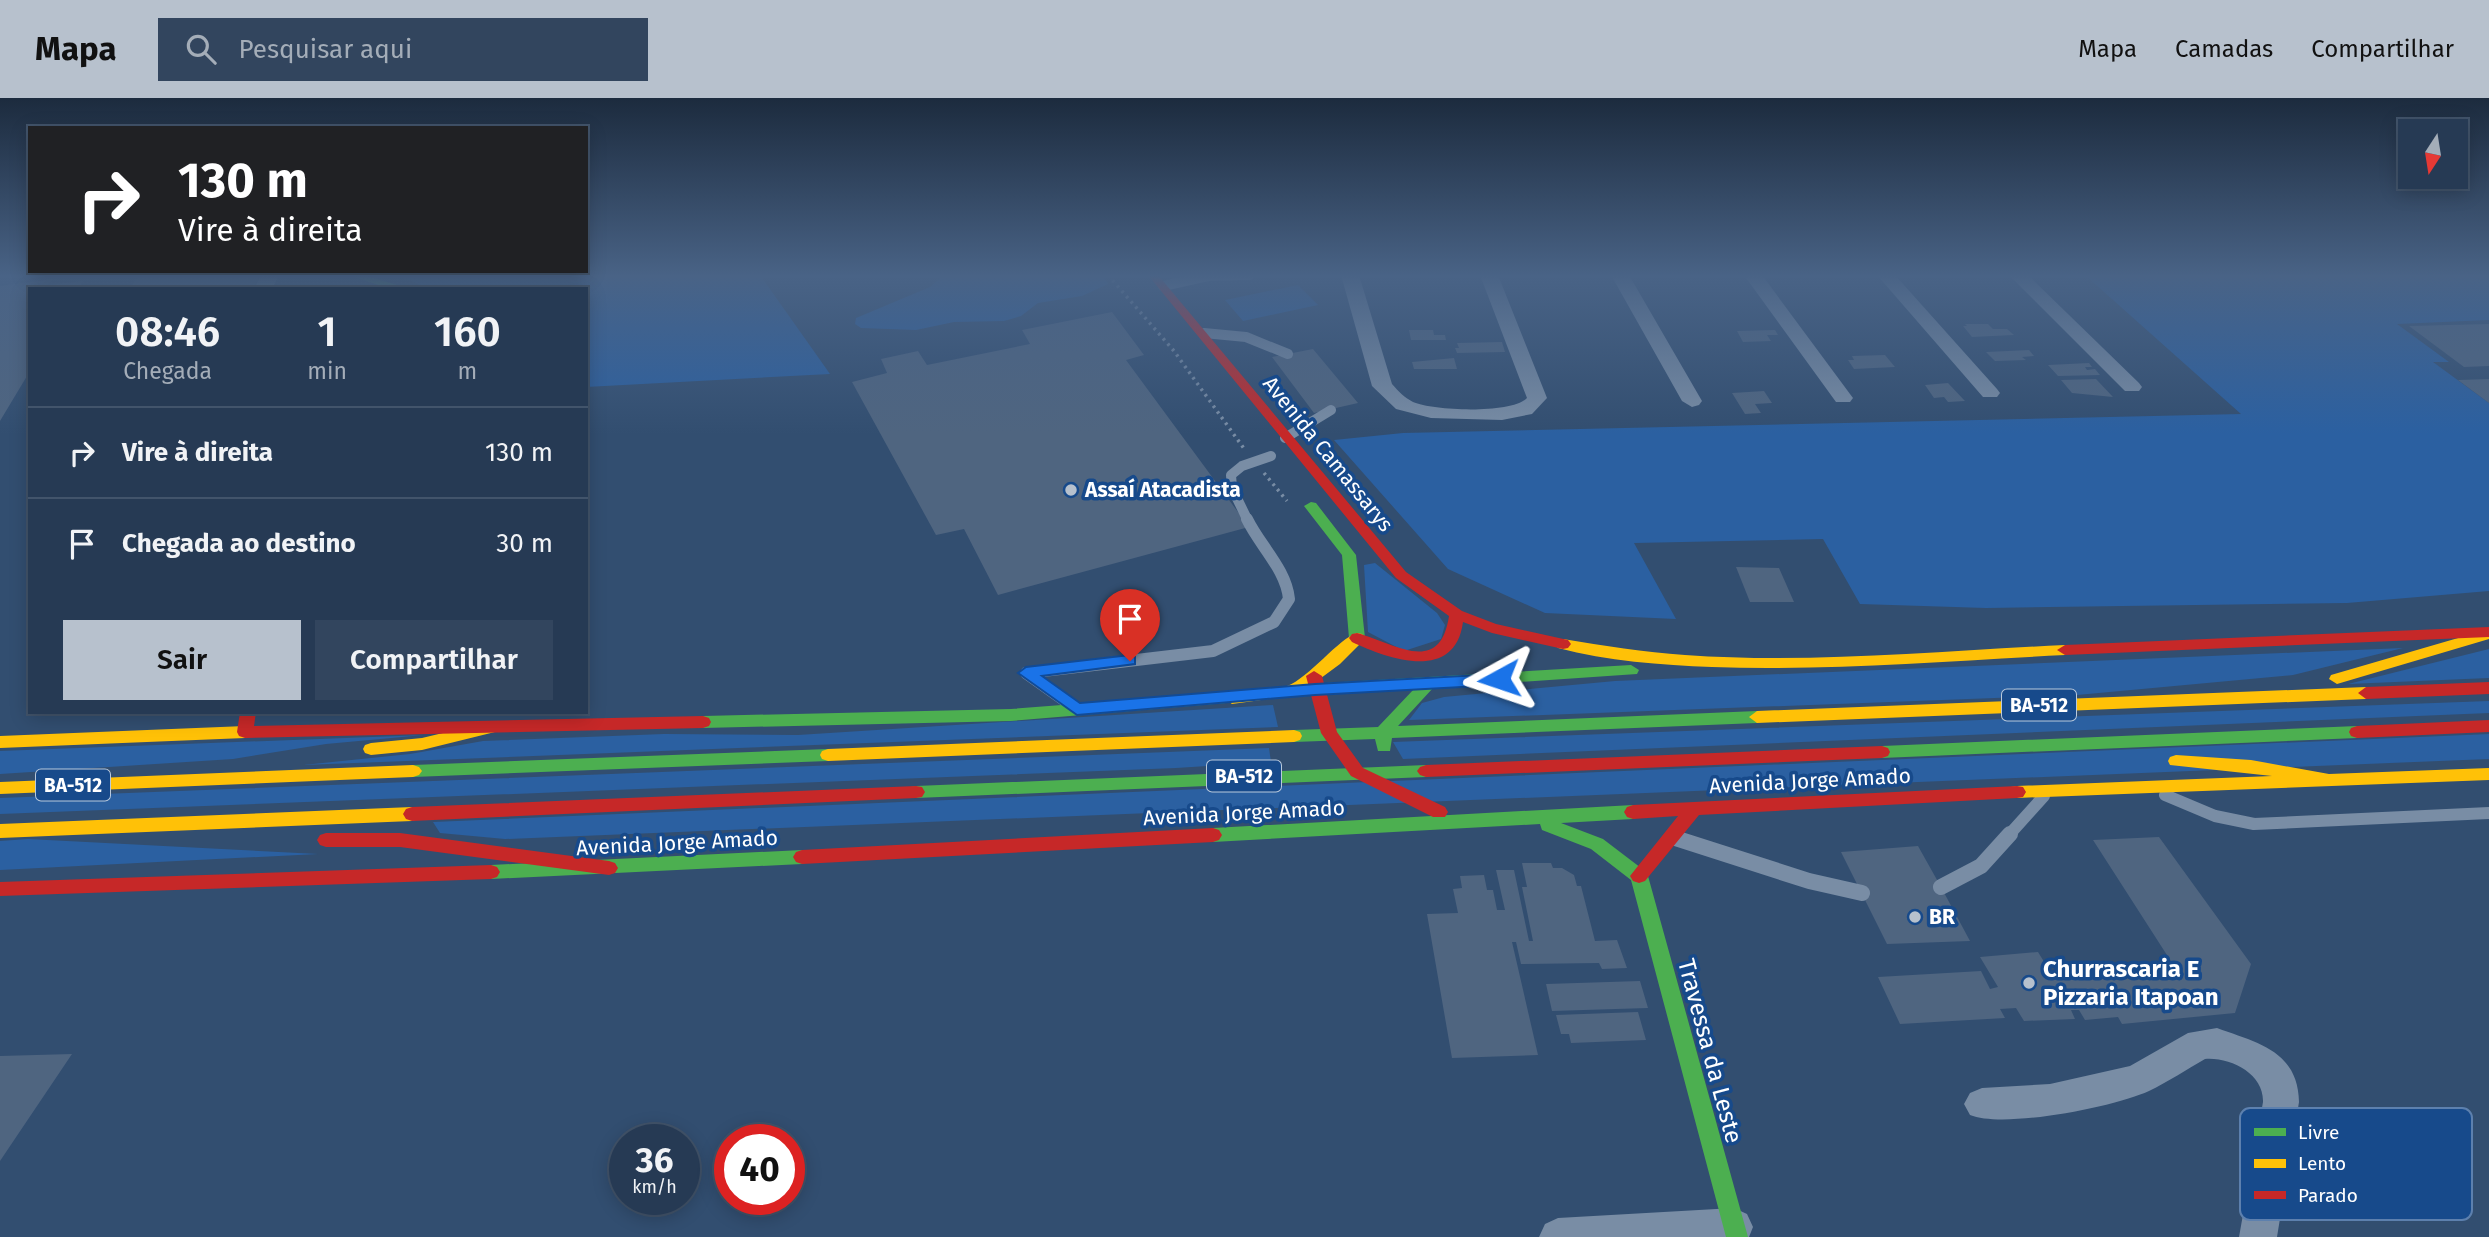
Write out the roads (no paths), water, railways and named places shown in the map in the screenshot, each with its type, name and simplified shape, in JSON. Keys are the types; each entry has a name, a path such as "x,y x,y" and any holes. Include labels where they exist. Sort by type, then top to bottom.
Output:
{"main road":[{"name":"Avenida Camassarys","path":"1200,328 1285,438 1401,575 1458,614 1492,628 1597,650 1727,664"},
{"path":"1297,488 1349,555 1357,638 1315,682"},
{"path":"1357,638 1372,648 1403,657 1421,657 1444,649 1455,637 1458,614"},
{"path":"0,742 245,732 889,719 1077,709 1292,691 1315,682 1427,685 1727,664 2489,633"},
{"path":"2285,694 2489,633"},
{"path":"1315,682 1329,733 1357,772 1439,813 1467,822"},
{"path":"1427,685 1383,732 1385,754 1391,771 1439,813"},
{"name":"BA-512","path":"0,788 2285,694 2489,688"},
{"path":"245,732 248,714"},
{"name":"Avenida Jorge Amado","path":"0,831 1937,747 2489,726"},
{"path":"358,750 422,744 493,727"},
{"path":"1937,747 2048,762"},
{"path":"227,778 282,760"},
{"path":"2155,761 2209,761 2277,769 2325,779"},
{"name":"Avenida Jorge Amado","path":"0,889 609,868 1526,820 2050,789 2489,775"},
{"path":"1526,820 1574,832 1606,846 1639,876 1695,808"},
{"path":"120,826 253,837"},
{"path":"306,840 400,840 609,868"},
{"name":"Travessa da Leste","path":"1639,876 1735,1232"}],"street":[{"path":"1365,328 1382,386 1394,400 1409,408 1432,413 1516,412 1532,405 1537,398 1536,390 1511,328"},
{"path":"1650,328 1692,401"},
{"path":"1792,328 1843,398"},
{"path":"1933,328 1990,393"},
{"path":"2072,328 2132,387"},
{"path":"1982,1104 2050,1100 2137,1080 2200,1044 2217,1043 2265,1063 2281,1083 2280,1108"},
{"path":"1558,1237 1735,1232"}],"lane":[{"path":"1204,333 1246,337 1288,354"},
{"path":"1285,438 1324,418 1331,410"},
{"path":"1077,709 1026,673 1213,651 1274,622 1289,599 1288,590 1284,578 1257,540 1232,488 1232,471 1271,455"},
{"path":"2142,785 2215,816 2254,824 2489,813"},
{"path":"1941,887 1981,866 2050,789"},
{"path":"1671,837 1809,881 1861,893"}],"place":[{"name":"Assaí Atacadista","path":"1071,490"},
{"name":"BR","path":"1915,917"},
{"name":"Churrascaria E Pizzaria Itapoan","path":"2029,983"}]}
